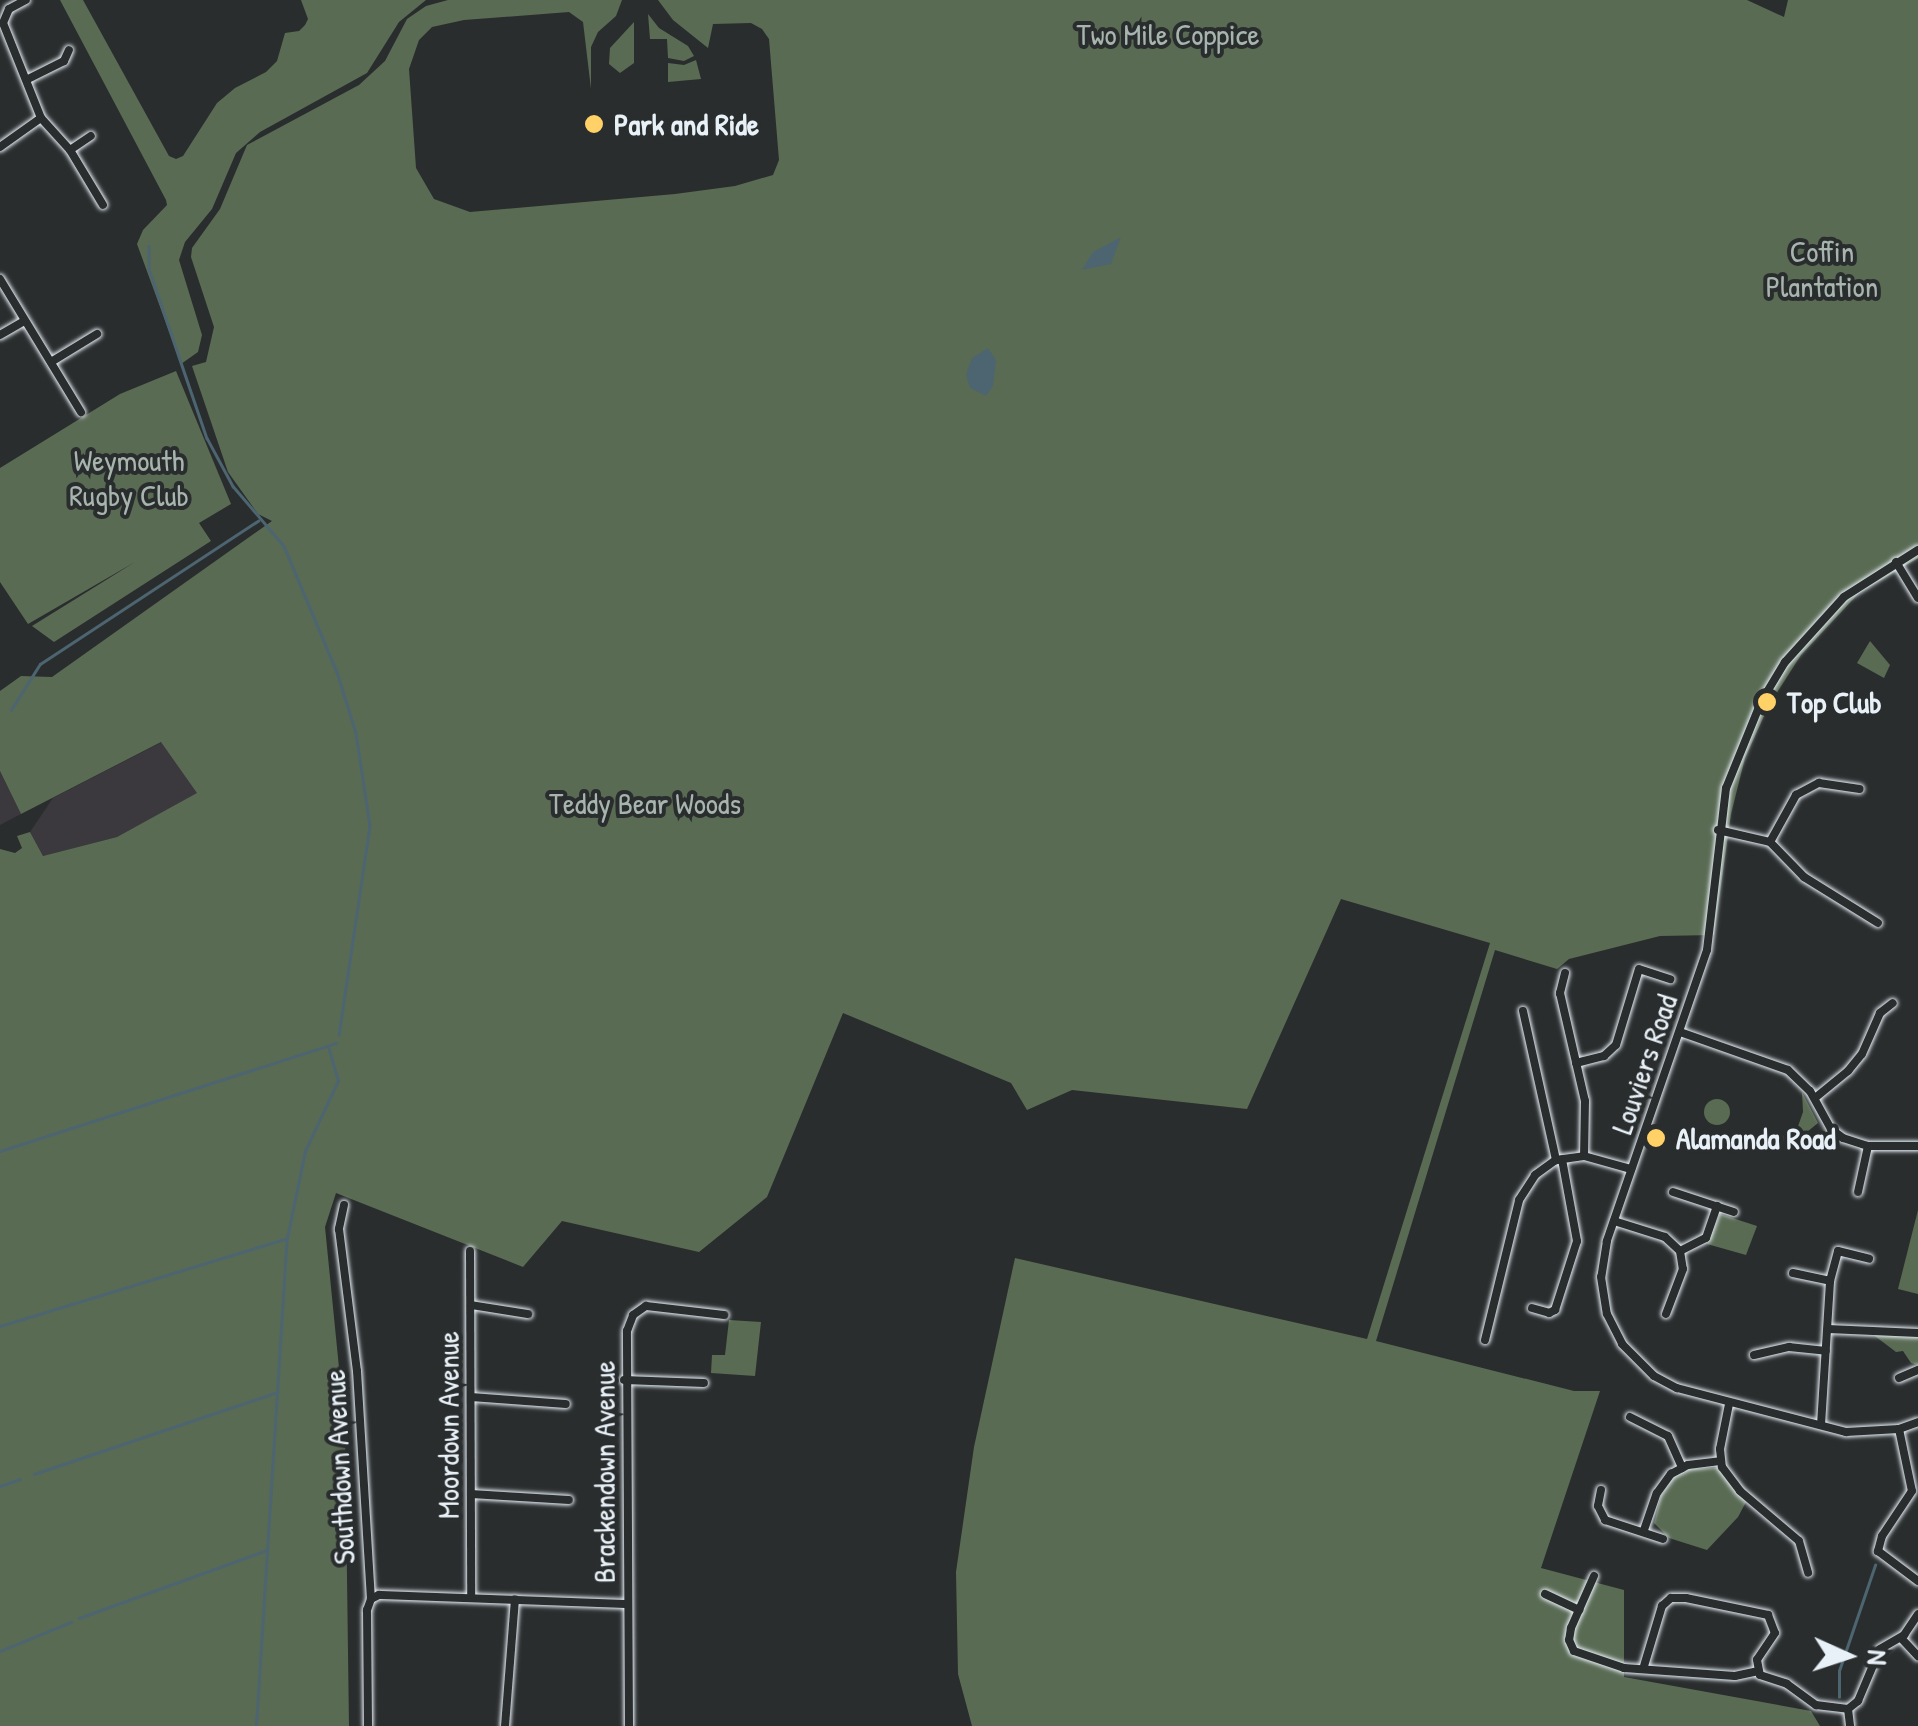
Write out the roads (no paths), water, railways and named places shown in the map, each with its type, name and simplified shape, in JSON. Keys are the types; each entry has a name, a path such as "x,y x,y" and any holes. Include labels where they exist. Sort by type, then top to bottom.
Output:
{"street":[{"path":"26,0 9,10 3,23 41,118 70,150 102,205"},
{"path":"28,79 64,61 69,50"},
{"path":"64,61 70,71"},
{"path":"0,147 41,118"},
{"path":"70,150 92,136"},
{"path":"0,279 82,412"},
{"path":"0,335 24,321"},
{"path":"51,362 97,334"},
{"name":"Louviers Road","path":"1918,550 1844,597 1784,662 1740,749 1718,830 1706,950 1614,1221 1601,1278 1607,1314 1622,1344 1654,1376 1676,1388 1860,1433 1898,1429 1918,1422"},
{"path":"1896,562 1918,598"},
{"path":"1770,842 1796,795 1819,783 1860,789"},
{"path":"1718,830 1770,842 1804,877 1878,923"},
{"path":"1576,1063 1604,1056 1616,1045 1639,969 1670,979"},
{"path":"1566,973 1560,993 1586,1101 1584,1156"},
{"path":"1815,1098 1848,1072 1880,1014 1893,1003"},
{"path":"1522,1012 1577,1242 1555,1310 1548,1313 1532,1308"},
{"path":"1680,1032 1776,1063 1798,1077 1815,1098 1831,1129 1868,1146 1918,1146"},
{"path":"1858,1192 1868,1146"},
{"path":"1485,1340 1519,1200 1535,1175 1559,1160 1584,1156 1631,1169"},
{"path":"1673,1192 1734,1212"},
{"name":"Southdown Avenue","path":"344,1206 339,1228 358,1370 371,1600 366,1610 368,1726"},
{"path":"1680,1251 1706,1238 1717,1206"},
{"path":"1614,1221 1666,1237 1680,1251 1683,1269 1666,1314"},
{"path":"1821,1425 1830,1281 1838,1251 1869,1259"},
{"name":"Moordown Avenue","path":"470,1252 471,1598"},
{"path":"1793,1273 1830,1281"},
{"path":"470,1304 528,1314"},
{"name":"Brackendown Avenue","path":"629,1726 624,1380 627,1332 633,1315 646,1306 724,1314"},
{"path":"1828,1328 1918,1333"},
{"path":"1754,1356 1789,1347 1826,1352"},
{"path":"1898,1378 1914,1371 1901,1358"},
{"path":"624,1380 704,1383"},
{"path":"470,1397 566,1404"},
{"path":"1729,1404 1720,1461 1740,1491 1799,1541 1808,1573"},
{"path":"1630,1418 1668,1436 1682,1468"},
{"path":"1898,1429 1913,1483 1878,1551 1918,1580"},
{"path":"1644,1530 1663,1482 1682,1468 1720,1461"},
{"path":"1601,1490 1601,1517 1663,1538"},
{"path":"471,1494 569,1500"},
{"path":"1594,1576 1568,1640 1574,1651 1624,1668 1644,1666 1735,1676 1758,1671 1816,1704 1848,1709 1858,1701 1880,1650 1901,1638 1918,1614"},
{"path":"1545,1594 1580,1610"},
{"path":"371,1600 379,1595 628,1604"},
{"path":"1644,1666 1662,1606 1677,1597 1768,1615 1775,1633 1757,1660 1758,1671"},
{"path":"505,1726 515,1599"},
{"path":"1901,1638 1918,1656"},
{"path":"1848,1709 1850,1726"}],"water":[{"path":"1121,237 1111,264 1082,270 1093,252"},
{"path":"988,348 996,360 993,386 986,396 970,388 966,374 972,358"}],"waterway":[{"path":"149,246 149,269 207,438 233,486 284,546 337,672 356,733 370,826 339,1035"},
{"path":"11,710 40,664 258,521"},
{"path":"0,1151 336,1043"},
{"path":"256,1726 287,1238 305,1151 338,1081 329,1049"},
{"path":"0,1326 285,1239"},
{"path":"34,1474 278,1392"},
{"path":"0,1486 20,1479"},
{"path":"79,1618 267,1550"},
{"path":"1839,1697 1839,1671 1875,1565"},
{"path":"0,1651 71,1622"}],"place":[{"name":"Park and Ride","path":"594,124"},
{"name":"Top Club","path":"1767,702"},
{"name":"Alamanda Road","path":"1656,1138"}],"park label":[{"name":"Two Mile Coppice","path":"1168,34"},
{"name":"Coffin Plantation","path":"1822,268"},
{"name":"Weymouth Rugby Club","path":"129,477"},
{"name":"Teddy Bear Woods","path":"645,803"}]}
